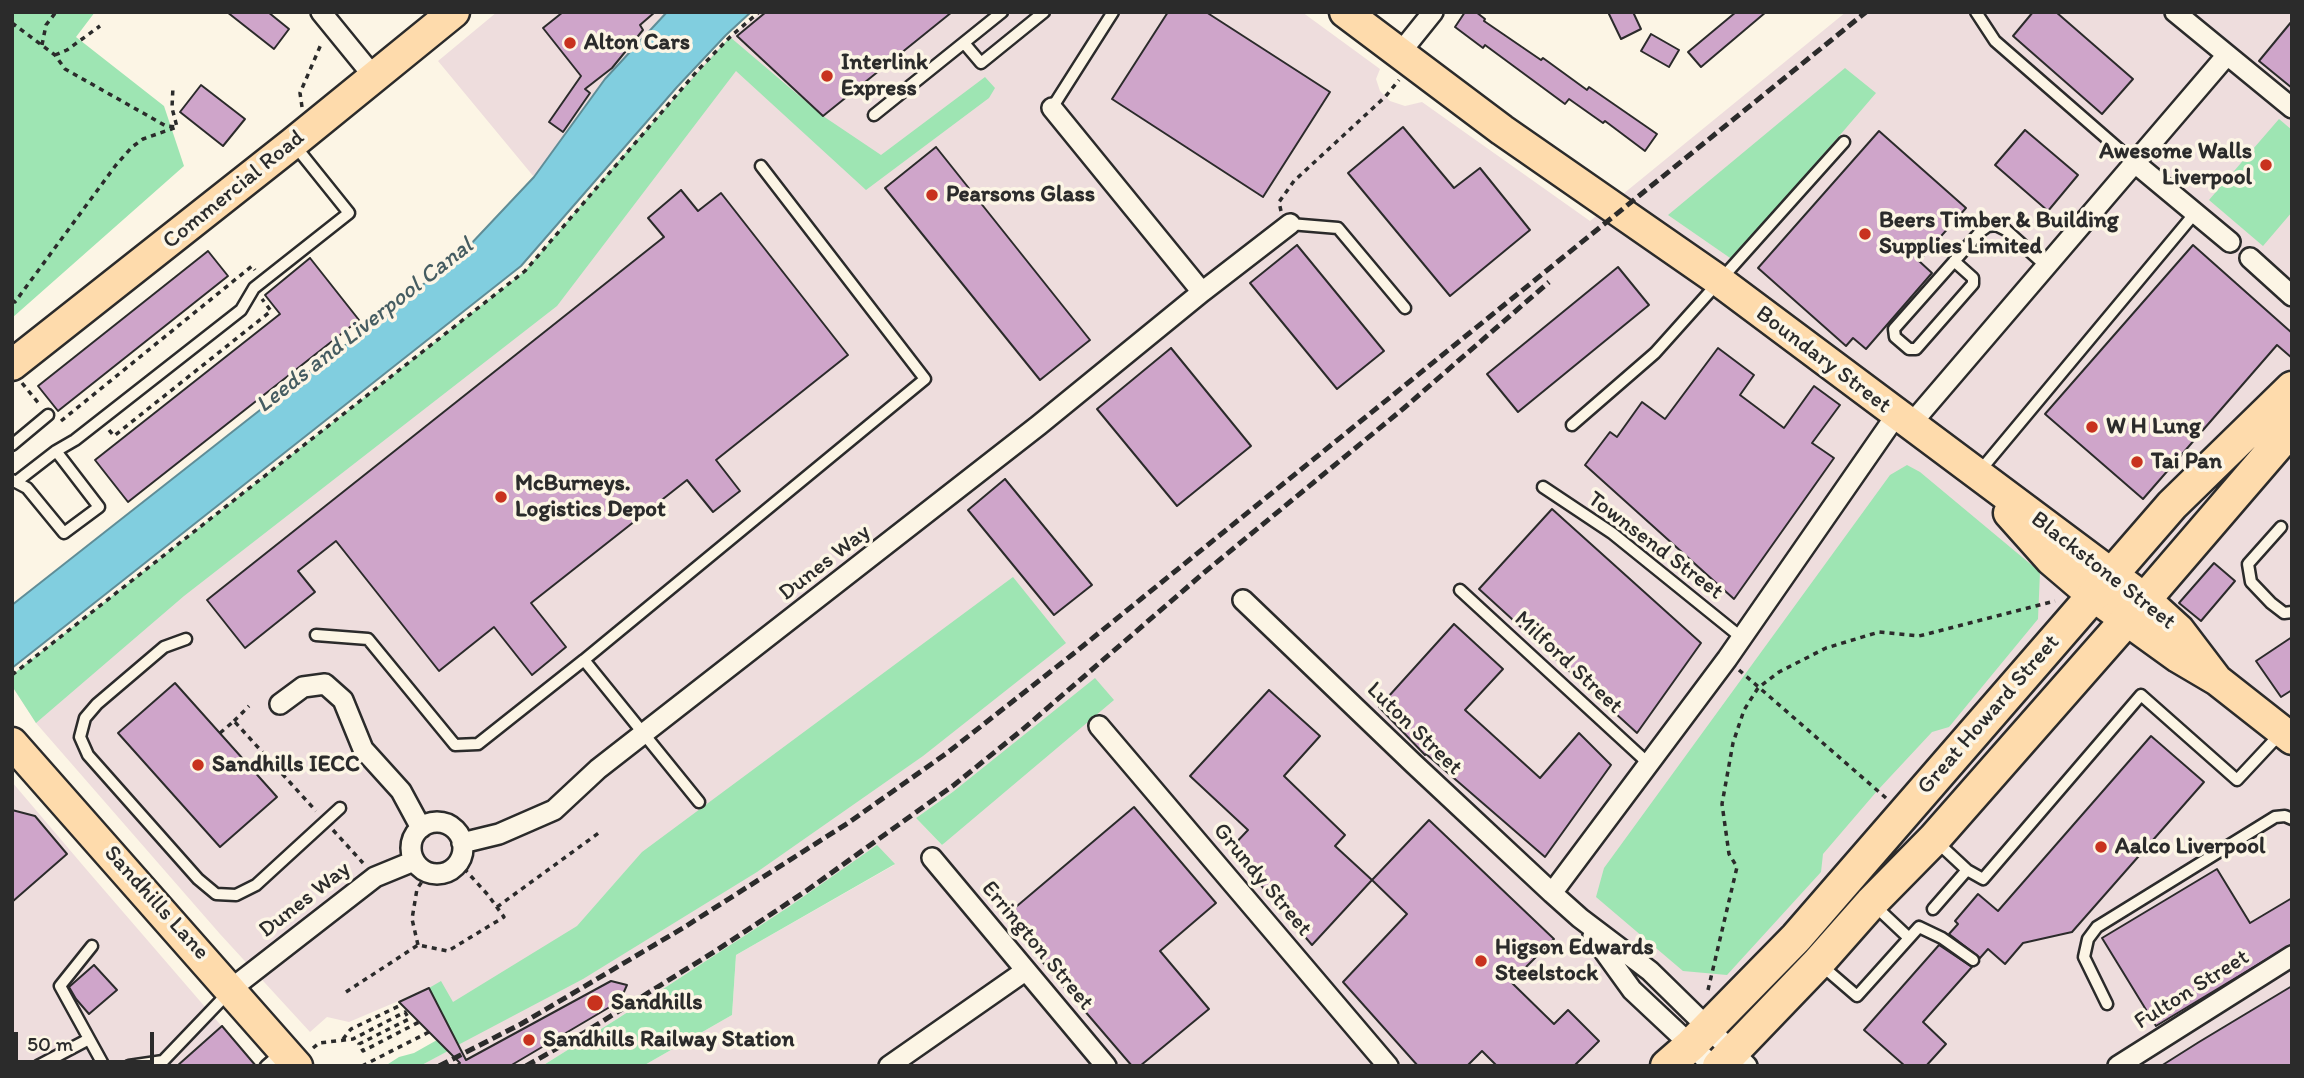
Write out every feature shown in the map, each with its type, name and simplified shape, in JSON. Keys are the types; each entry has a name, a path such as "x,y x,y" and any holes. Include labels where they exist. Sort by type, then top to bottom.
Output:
{"highway":[{"name":"Great Howard Street","path":"1719,1054 1818,963 1871,903 1934,839 2119,597 2172,505 2292,388"},
{"name":"Great Howard Street","path":"1719,1054 1796,938 1941,771 2288,432"},
{"path":"1667,1066 1719,1054"}],"main road":[{"name":"Commercial Road","path":"15,371 454,12"},
{"name":"Boundary Street","path":"1345,12 1491,122 1718,280 1904,419"},
{"name":"Blackstone Street","path":"1904,419 1976,475 2051,560 2179,630 2217,680 2287,736"},
{"name":"Sandhills Lane","path":"12,743 232,989 285,1061"}],"street":[{"path":"1400,53 1433,12"},
{"path":"2175,12 2292,108"},
{"path":"326,17 374,77"},
{"path":"1904,419 2046,266 2227,55"},
{"path":"1052,108 1202,292"},
{"path":"2135,163 2230,242"},
{"name":"Dunes Way","path":"462,843 499,834 554,810 598,769 1039,425 1290,224"},
{"path":"2250,258 2292,296"},
{"name":"Boundary Street","path":"1552,892 1904,419"},
{"name":"Luton Street","path":"1243,600 1552,892"},
{"path":"281,704 303,687 325,684 343,700 363,749 401,792 421,828"},
{"name":"Grundy Street","path":"1099,726 1388,1066"},
{"path":"421,867 411,852 412,843 421,828 436,822 444,823 458,832 462,843 459,863"},
{"name":"Errington Street","path":"932,858 1106,1066"},
{"name":"Dunes Way","path":"232,989 374,877 421,867 436,874 445,873 459,863"},
{"path":"1552,892 1580,918 1650,971 1719,1054"},
{"name":"Fulton Street","path":"2118,1066 2292,956"},
{"path":"889,1066 1025,971"}],"lane":[{"path":"874,115 1002,12"},
{"path":"964,43 981,63 1044,12"},
{"path":"1052,108 1113,12"},
{"path":"1976,12 1995,41 2135,163"},
{"path":"55,452 99,507 64,533 27,488 14,481 55,452 75,440 241,310 254,288 349,213 299,138"},
{"path":"1572,425 1655,353 1844,142"},
{"path":"316,635 368,639 455,745 478,744 925,379 761,166"},
{"path":"1976,475 2195,213"},
{"path":"1290,224 1338,228 1405,308"},
{"path":"1954,261 1973,278 1973,284 1916,349 1909,349 1895,337 1894,329 1954,261 1981,232 1996,225 2006,230 2046,266"},
{"path":"12,445 48,415"},
{"name":"Townsend Street","path":"1543,486 1612,533 1742,638"},
{"path":"2281,527 2248,564 2251,582 2284,613 2292,612"},
{"name":"Milford Street","path":"1460,590 1649,765"},
{"path":"186,639 164,647 97,704 85,718 80,737 88,755 198,879 216,894 236,895 256,885 340,808"},
{"path":"584,660 699,802"},
{"path":"1934,839 1967,870 1983,879 2141,695 2237,780 2287,736"},
{"path":"2107,1004 2084,957 2088,939 2097,927 2275,817 2285,816 2292,819"},
{"path":"1933,909 1967,870"},
{"path":"1871,903 1909,938"},
{"path":"1818,963 1857,996 1919,927 1942,938 1973,960"},
{"path":"92,946 60,986 104,1066"},
{"path":"129,1066 163,1061 232,989"},
{"path":"38,1066 89,1040"}],"path":[{"path":"42,45 47,25 56,12"},
{"path":"12,675 526,271 698,70 759,12"},
{"path":"299,138 300,93 326,17"},
{"path":"12,23 55,55 65,69 166,126 177,127"},
{"path":"55,55 67,50 100,26"},
{"path":"173,86 172,108 177,127"},
{"path":"1290,224 1281,214 1279,202 1285,191 1385,97"},
{"path":"12,300 15,302 132,147 143,139 177,127"},
{"path":"15,371 48,415 61,422 252,266 264,281"},
{"path":"1708,990 1737,867 1729,854 1722,804 1733,743 1744,710 1758,688 1779,672 1826,648 1879,632 1919,636 2061,599"},
{"path":"1739,670 1904,813"},
{"path":"220,733 249,706"},
{"path":"234,720 363,863"},
{"path":"497,907 600,832"},
{"path":"346,992 418,945 448,951 503,917 459,863"},
{"path":"418,945 412,919 421,867"},
{"path":"342,1040 351,1029 401,1005"},
{"path":"285,1061 318,1043 353,1039 405,1012 409,1019 359,1044 363,1051 419,1022"},
{"path":"362,1066 429,1032"}],"shaded area":[{"path":"497,12 667,12 641,39 568,129 534,177 438,61"},
{"path":"761,12 1302,12 1380,69 1376,79 1380,91 1390,101 1405,106 1422,102 1590,221 1846,12 2292,12 2292,1066 643,1066 732,1015 736,955 894,865 877,846 790,906 542,1066 420,1066 458,1045 429,988 349,1022 327,1017 310,1032 220,934 36,723 12,686 12,675 525,271 698,70 730,37","holes":["954,791 943,845 916,818"]},
{"path":"12,782 86,869 256,1066 12,1066"}],"green space":[{"path":"12,12 95,12 76,37 164,106 184,166 12,318"},
{"path":"730,37 823,116 881,155 985,77 995,88 989,98 866,190 736,71 557,306 184,596 36,723 12,686 12,675 525,271 628,150"},
{"path":"1845,68 1876,93 1733,260 1668,215"},
{"name":"Awesome Walls Liverpool","path":"2279,119 2292,130 2292,212 2263,246 2209,200"},
{"path":"1907,465 1920,472 2040,572 2038,619 1949,727 1932,732 1877,791 1823,854 1821,872 1727,975 1683,971 1596,897 1604,868 1890,475"},
{"path":"1013,577 1066,643 923,756 757,872 583,979 458,1045 429,988 441,981 453,1002 577,926 642,852"},
{"path":"1095,678 1114,700 942,845 916,818 954,791"},
{"path":"877,845 895,864 736,955 732,1015 643,1066 542,1066 790,906"},
{"path":"437,1040 448,1051 420,1066 385,1066 399,1057 414,1053"}],"water":[{"path":"667,12 751,12 677,87 521,266 12,668 12,605 316,366 378,322 468,247 534,177 605,79"}],"building":[{"path":"227,12 268,12 289,29 274,49"},
{"path":"563,12 655,12 640,25 643,30 612,68 585,89 590,93 563,132 549,122 581,76 543,28"},
{"name":"Interlink Express","path":"766,12 952,12 823,116 737,36"},
{"path":"1168,12 1206,12 1330,92 1263,197 1112,99"},
{"path":"1465,12 1476,12 1484,21 1541,60 1543,58 1587,90 1589,87 1657,134 1645,151 1605,121 1603,123 1569,99 1565,104 1485,45 1483,48 1455,27"},
{"path":"1608,12 1633,12 1641,29 1621,39"},
{"path":"1736,12 1766,12 1701,67 1688,52"},
{"path":"2033,12 2056,12 2133,79 2102,114 2013,36"},
{"path":"2292,21 2292,88 2259,61"},
{"path":"1651,34 1679,50 1669,67 1641,51"},
{"path":"201,85 245,119 223,146 180,112"},
{"path":"1403,127 1454,188 1480,168 1530,230 1450,296 1348,173"},
{"path":"2025,130 2078,175 2048,211 1995,165"},
{"name":"Beers Timber & Building Supplies Limited","path":"1879,131 1966,208 1919,261 1932,273 1866,349 1853,338 1846,346 1758,268"},
{"path":"936,147 1090,340 1040,380 885,188"},
{"path":"681,190 698,211 721,193 848,355 716,460 740,491 713,512 687,480 531,603 566,647 532,675 494,627 439,671 336,541 298,571 315,592 245,648 207,600 664,237 648,218"},
{"path":"1297,245 1384,351 1337,389 1250,283"},
{"path":"2193,245 2292,333 2292,358 2277,345 2143,499 2045,414"},
{"path":"208,251 228,276 58,411 38,386"},
{"path":"310,258 359,320 128,502 95,460 280,314 265,295"},
{"path":"1618,267 1649,305 1518,412 1487,374"},
{"path":"1171,348 1251,446 1177,506 1097,409"},
{"path":"1718,348 1754,375 1740,395 1784,428 1814,386 1840,405 1812,443 1834,458 1734,599 1585,465 1610,432 1617,437 1642,402 1665,419"},
{"path":"1005,479 1092,585 1054,615 968,510"},
{"path":"1552,509 1701,643 1637,733 1479,589"},
{"path":"2214,563 2235,581 2201,621 2179,603"},
{"path":"1454,624 1503,669 1465,710 1540,778 1579,733 1611,765 1545,857 1425,755 1379,707"},
{"path":"2292,637 2292,690 2281,697 2256,661"},
{"name":"Sandhills IECC","path":"175,683 277,797 220,847 118,733"},
{"path":"1269,690 1320,736 1284,776 1345,835 1335,846 1372,880 1312,945 1230,849 1248,830 1190,776"},
{"name":"Aalco Liverpool","path":"2151,736 2204,782 2072,932 2023,943 2005,964 1988,949 1980,958 1949,934 1958,924 1955,921 1978,894 1998,911"},
{"path":"1134,807 1216,903 1160,951 1209,1009 1140,1066 1132,1066 1004,917"},
{"path":"12,810 35,816 67,854 12,902"},
{"path":"1429,820 1554,939 1511,982 1554,1024 1568,1010 1599,1041 1574,1066 1497,1066 1482,1051 1467,1066 1418,1066 1343,982 1407,914 1372,880"},
{"path":"2217,869 2250,923 2292,898 2292,944 2156,1026 2102,938"},
{"path":"1939,945 1972,967 1923,1022 1946,1044 1926,1066 1905,1066 1864,1030"},
{"path":"94,965 117,990 89,1014 69,987"},
{"path":"611,981 627,985 623,994 625,998 510,1066 455,1066 460,1063 399,1002 429,988 466,1060"},
{"path":"2292,986 2292,1066 2161,1066 2199,1042"},
{"path":"222,1026 256,1066 177,1066"}],"railway":[{"path":"439,1066 521,1024 683,928 848,823 947,753 1866,12"},
{"path":"526,1066 717,950 806,891 954,785 1206,571 1404,408 1549,282"}],"place":[{"name":"Alton Cars","path":"570,43"},
{"name":"Interlink Express","path":"827,76"},
{"name":"Awesome Walls Liverpool","path":"2266,165"},
{"name":"Pearsons Glass","path":"932,195"},
{"name":"Beers Timber & Building Supplies Limited","path":"1865,234"},
{"name":"W H Lung","path":"2092,427"},
{"name":"Tai Pan","path":"2137,462"},
{"name":"McBurneys. Logistics Depot","path":"501,497"},
{"name":"Sandhills IECC","path":"198,765"},
{"name":"Aalco Liverpool","path":"2101,847"},
{"name":"Higson Edwards Steelstock","path":"1481,961"},
{"name":"Sandhills","path":"595,1003"},
{"name":"Sandhills Railway Station","path":"529,1040"}],"water label":[{"name":"Leeds and Liverpool Canal","path":"365,326"}]}
